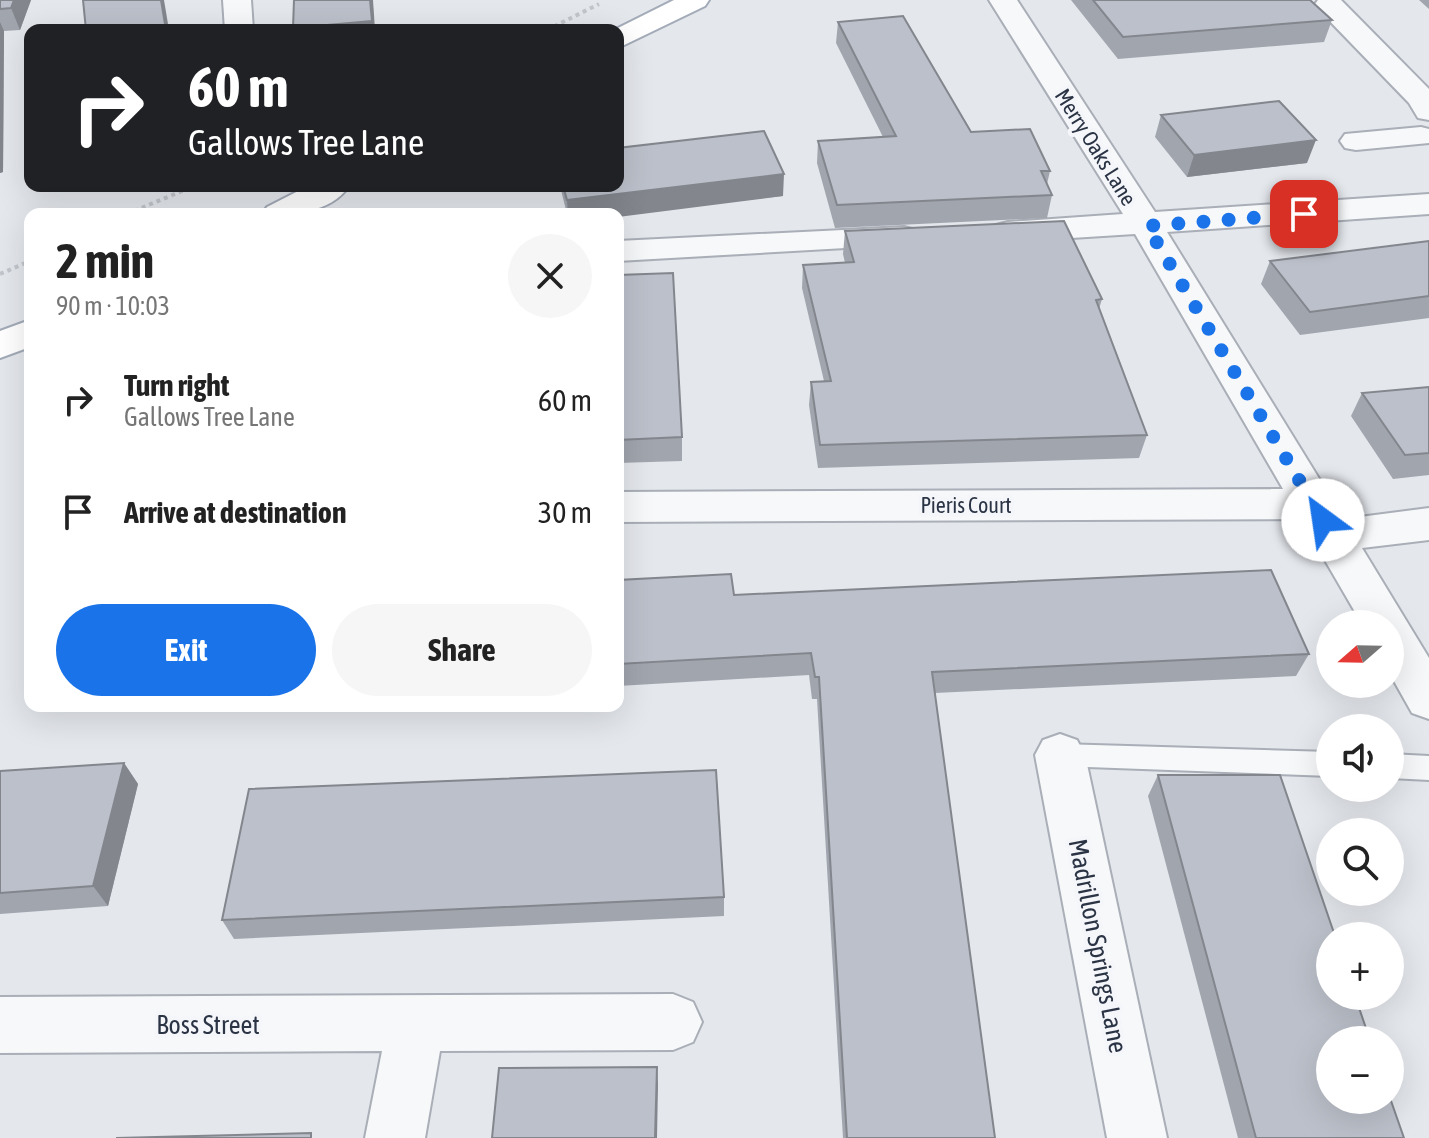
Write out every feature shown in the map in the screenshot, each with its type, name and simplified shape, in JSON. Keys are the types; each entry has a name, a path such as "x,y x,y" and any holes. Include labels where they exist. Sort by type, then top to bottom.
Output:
{"main road":[{"path":"624,36 695,0"},
{"path":"291,208 321,192"},
{"path":"0,346 24,335"}],"street":[{"path":"237,0 239,24"},
{"name":"Merry Oaks Lane","path":"1003,0 1147,226 1377,610"},
{"path":"1329,4 1421,98 1427,127 1356,141"},
{"path":"976,234 1147,226 1429,204"},
{"path":"624,251 929,236"},
{"name":"Pieris Court","path":"624,507 1429,524"},
{"path":"1404,657 1429,699"},
{"name":"Madrillon Springs Lane","path":"1060,755 1137,1138"},
{"name":"Boss Street","path":"0,1025 673,1022"},
{"path":"395,1138 416,1025"}],"lane":[{"path":"1060,755 1316,764"},
{"path":"1404,767 1429,768"}],"path":[{"path":"592,0 601,3"},
{"path":"559,24 608,0"},
{"path":"141,208 180,192"},
{"path":"0,274 24,264"}],"building":[{"path":"0,0 14,0 11,8 0,9"},
{"path":"83,0 161,0 165,24 85,24"},
{"path":"294,0 370,0 372,21 293,24"},
{"path":"1093,0 1310,0 1332,20 1123,37"},
{"path":"903,16 971,132 1030,129 1050,171 1041,171 1052,195 837,205 818,141 896,136 838,22"},
{"path":"1279,101 1316,140 1194,155 1161,115"},
{"path":"764,131 784,174 567,200 565,192 624,192 624,147"},
{"path":"1064,221 1102,299 1096,300 1147,435 820,445 811,382 831,381 803,265 854,262 845,231"},
{"path":"1429,241 1429,296 1310,312 1270,261"},
{"path":"673,273 682,437 624,440 624,275"},
{"path":"1429,387 1429,453 1405,455 1362,393"},
{"path":"1271,570 1309,654 932,672 995,1138 847,1138 819,677 815,677 811,653 624,664 624,580 731,574 734,595"},
{"path":"124,763 93,886 0,893 0,771"},
{"path":"716,770 724,897 222,920 249,789"},
{"path":"1158,775 1280,775 1316,880 1316,906 1325,906 1330,922 1316,922 1316,1010 1360,1010 1365,1026 1316,1026 1316,1114 1396,1114 1404,1138 1256,1138"},
{"path":"657,1067 655,1138 492,1138 499,1068"},
{"path":"311,1133 311,1138 116,1138"}],"route":[{"path":"1304,214 1147,226 1323,520"}]}
